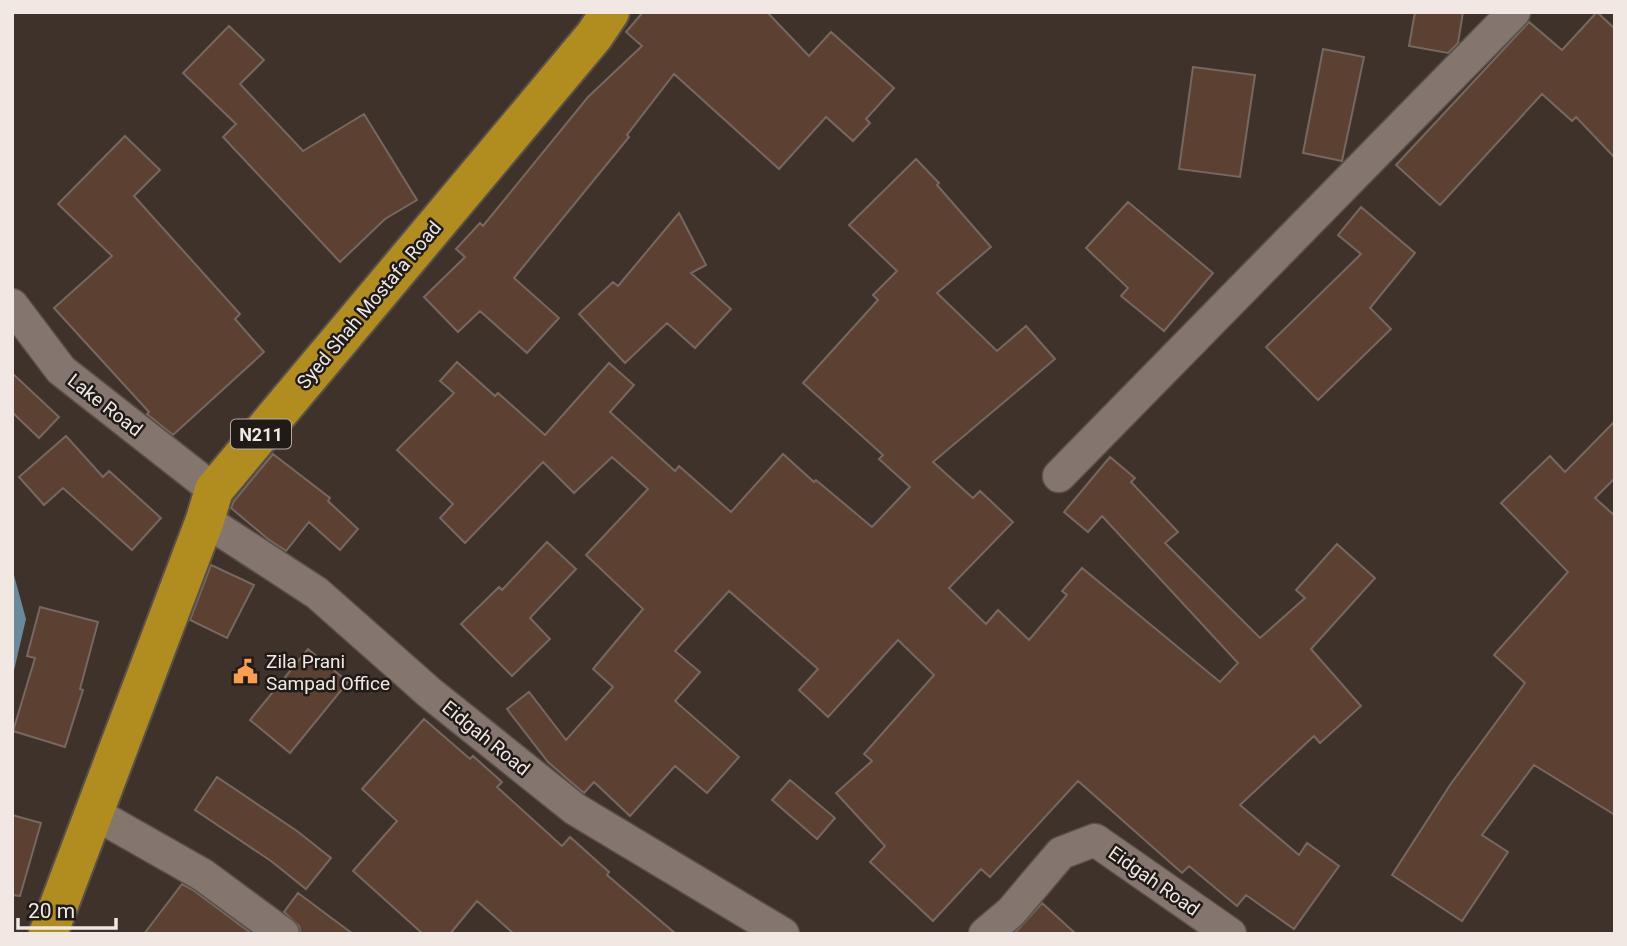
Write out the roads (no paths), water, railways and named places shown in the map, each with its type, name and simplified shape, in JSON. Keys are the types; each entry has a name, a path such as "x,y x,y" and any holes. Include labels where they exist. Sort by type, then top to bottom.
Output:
{"highway":[{"name":"Syed Shah Mostafa Road","path":"48,934 210,505 585,47 610,12"}],"street":[{"path":"1059,476 1514,12"},
{"name":"Lake Road","path":"12,305 61,370 210,505"},
{"name":"Eidgah Road","path":"210,505 317,593 430,693 575,809 783,934"},
{"path":"92,812 203,875 283,934"},
{"name":"Eidgah Road","path":"985,934 1010,912 1061,853 1095,840 1230,934"}],"water":[{"path":"12,568 26,619 12,679"}],"place":[{"name":"Zila Prani Sampad Office","path":"246,672"}]}
